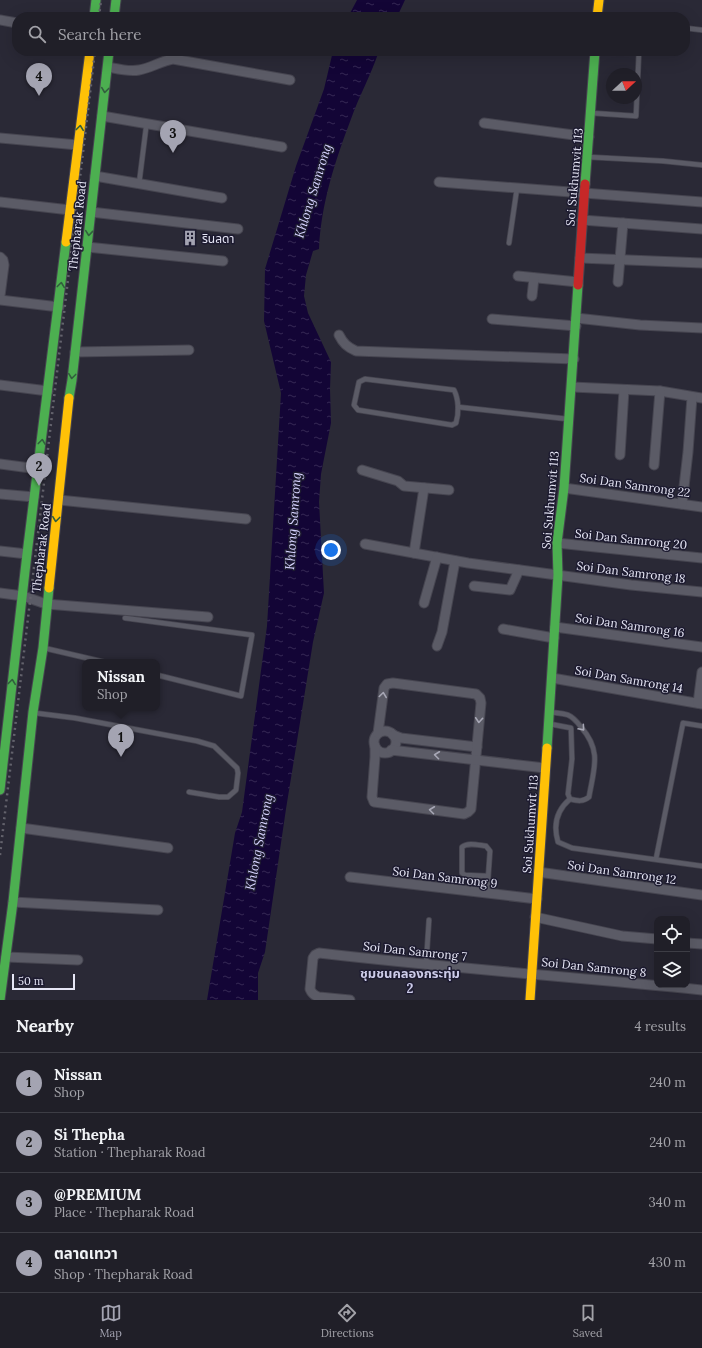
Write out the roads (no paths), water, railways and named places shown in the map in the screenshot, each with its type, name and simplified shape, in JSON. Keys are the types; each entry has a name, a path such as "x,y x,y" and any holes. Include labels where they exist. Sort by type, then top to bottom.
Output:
{"main road":[{"path":"95,12 96,0"},
{"path":"115,12 116,0"},
{"path":"598,12 599,0"},
{"name":"Thepharak Road","path":"0,790 7,707 59,307 89,56"},
{"name":"Thepharak Road","path":"0,1000 13,902 59,500 67,408 75,352 109,56"},
{"name":"Soi Sukhumvit 113","path":"530,1000 552,678 558,575 557,543 564,488 572,387 582,220 595,56"}],"street":[{"path":"0,20 12,22"},
{"path":"108,67 131,71 140,70 163,61 173,59 290,80"},
{"path":"102,116 282,147"},
{"path":"484,123 589,137"},
{"path":"0,138 78,145"},
{"path":"95,176 222,198"},
{"path":"439,182 702,202"},
{"path":"0,202 70,210"},
{"path":"91,212 238,229"},
{"path":"582,220 702,229"},
{"path":"618,282 623,223"},
{"path":"87,247 223,261"},
{"path":"0,257 3,260 4,265 0,296"},
{"path":"580,258 702,263"},
{"path":"518,276 578,282"},
{"path":"532,296 534,278"},
{"path":"0,300 59,307"},
{"path":"492,319 702,328"},
{"path":"338,335 349,348 356,351 574,359"},
{"path":"75,352 189,350"},
{"path":"0,385 48,390"},
{"path":"572,387 660,391 702,398"},
{"path":"620,455 624,390"},
{"path":"654,465 660,391"},
{"path":"682,504 692,397"},
{"path":"0,464 38,469"},
{"path":"362,470 398,481 404,486 449,490"},
{"path":"414,553 424,488"},
{"name":"Soi Dan Samrong 22","path":"564,488 702,506"},
{"path":"0,494 34,497"},
{"path":"59,500 246,519"},
{"name":"Soi Dan Samrong 20","path":"557,543 702,558"},
{"name":"Soi Dan Samrong 18","path":"366,544 455,561 702,592"},
{"path":"0,551 27,554"},
{"path":"424,603 437,557"},
{"path":"437,646 442,632 455,561"},
{"path":"474,586 510,590 519,570"},
{"path":"0,594 22,596 46,604 208,617"},
{"name":"Soi Dan Samrong 16","path":"555,627 702,647"},
{"path":"504,629 554,638"},
{"path":"700,703 702,672"},
{"name":"Soi Dan Samrong 14","path":"552,678 700,703"},
{"path":"387,684 401,684 476,694 480,698 481,703 471,809 464,814 374,802 372,797 375,746 374,739 378,733 384,688 387,684"},
{"path":"378,733 385,731 401,738 477,747"},
{"path":"391,750 395,743 393,735"},
{"path":"375,746 376,749 383,753 391,750 545,768"},
{"path":"21,828 168,848"},
{"name":"Soi Dan Samrong 12","path":"538,872 702,895"},
{"name":"Soi Dan Samrong 9","path":"350,878 537,899"},
{"path":"13,902 158,910"},
{"path":"535,917 622,936 654,939"},
{"path":"690,943 702,944"},
{"name":"Soi Dan Samrong 7","path":"350,1000 315,996 310,989 313,958 315,955 320,953 426,965 532,973"},
{"path":"6,957 78,960"},
{"name":"Soi Dan Samrong 8","path":"532,973 702,990"}],"lane":[{"path":"690,29 702,30"},
{"path":"591,113 636,116 640,56"},
{"path":"138,184 146,128"},
{"path":"588,157 702,165"},
{"path":"509,243 517,187"},
{"path":"365,379 450,388 454,390 456,394 458,408 456,424 452,425 358,410 354,405 359,382 365,379"},
{"path":"458,408 569,420"},
{"path":"125,618 252,635 241,696 160,676"},
{"path":"42,648 91,659"},
{"path":"34,712 75,718 197,741 214,746 237,768 238,773 236,790 228,797 189,792"},
{"path":"549,712 568,714 576,720 593,743 596,754 589,797 585,801 570,799"},
{"path":"548,723 571,728 572,759 568,794 570,799"},
{"path":"656,859 683,723 702,726"},
{"path":"570,799 562,806 557,815 556,834 558,842 572,848 702,866"},
{"path":"487,894 490,851 486,846 464,845 462,847 462,873 465,875 488,876"},
{"path":"426,965 430,920"}],"water":[{"path":"357,0 405,0 399,12 351,12"},
{"name":"Khlong Samrong","path":"332,56 377,56 354,110 340,151 326,199 320,232 319,249 313,251 306,275 304,296 308,313 331,362 331,423 321,474 319,502 324,593 313,642 265,952 258,973 258,1000 207,1000 235,833 242,812 267,626 281,393 264,321 265,269 296,166 324,89"}],"railway":[{"path":"100,12 101,0"},
{"path":"0,855 94,56"}],"place":[{"name":"ตลาดเทวา","path":"39,96"},
{"name":"@PREMIUM","path":"173,153"},
{"name":"รินลดา","path":"190,238"},
{"name":"Si Thepha","path":"39,486"},
{"name":"Nissan","path":"121,757"}],"district":[{"name":"ชุมชนคลองกระทุ่ม 2","path":"410,980"}]}
